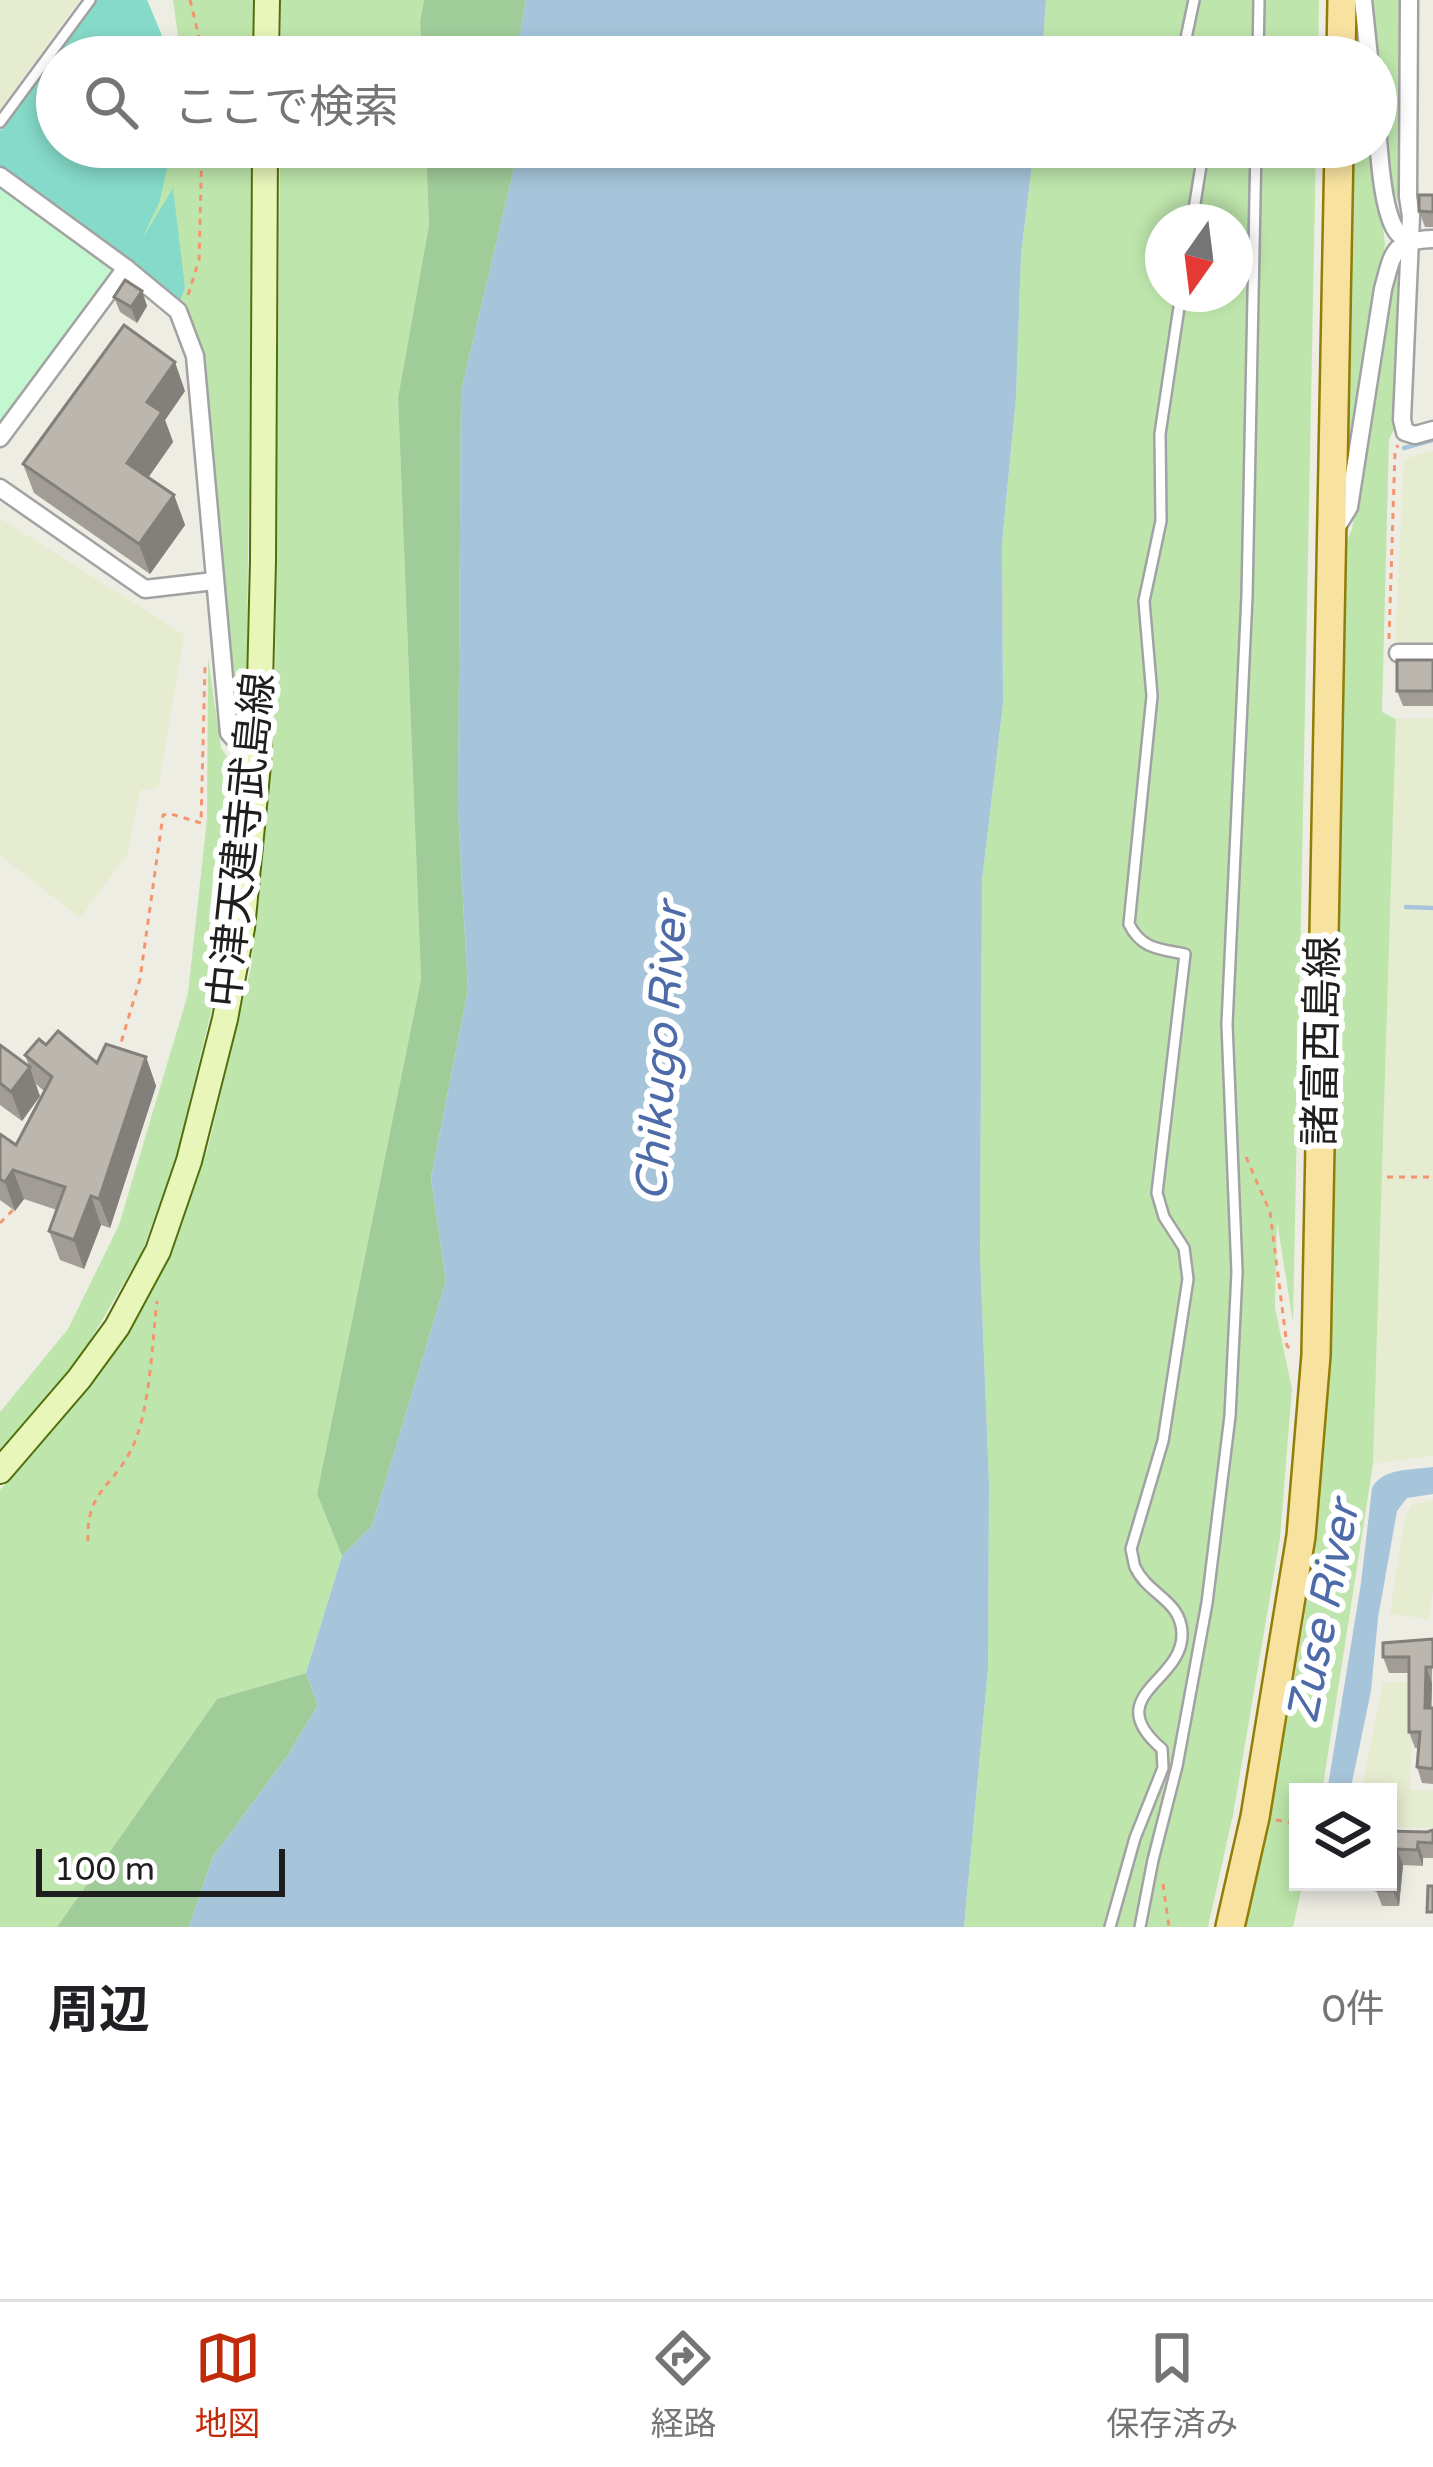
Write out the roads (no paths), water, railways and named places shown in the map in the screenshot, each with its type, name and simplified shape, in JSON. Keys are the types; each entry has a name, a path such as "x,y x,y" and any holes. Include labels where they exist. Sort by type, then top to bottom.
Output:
{"main road":[{"path":"266,36 267,0"},
{"path":"1341,36 1342,0"},
{"name":"中津天建寺武島線","path":"0,1471 117,1327 158,1251 189,1161 225,1019 242,928 258,765 266,168"},
{"name":"諸富西島線","path":"1230,1927 1255,1817 1301,1536 1316,1354 1339,168"}],"street":[{"path":"1363,0 1367,36"},
{"path":"1411,0 1402,419 1405,432 1415,435 1433,430"},
{"path":"1382,168 1392,224 1400,235 1433,238"},
{"path":"0,176 178,311 195,356 229,733 258,765"},
{"path":"1332,534 1348,507 1383,289 1393,254 1409,239"},
{"path":"0,438 126,268"},
{"path":"0,488 146,589 214,581"},
{"path":"1398,653 1433,653"}],"lane":[{"path":"63,36 90,0"},
{"path":"1186,36 1194,0"},
{"path":"1258,36 1259,0"},
{"path":"0,122 36,73"},
{"path":"1195,204 1201,168"},
{"path":"1140,1927 1208,1603 1230,1416 1237,1271 1227,1024 1247,596 1256,168"},
{"path":"1110,1927 1135,1838 1163,1768 1162,1749 1145,1735 1138,1713 1146,1690 1180,1654 1183,1629 1174,1605 1148,1585 1135,1567 1132,1549 1163,1441 1188,1279 1184,1248 1164,1217 1157,1193 1185,954 1147,946 1130,924 1152,696 1144,601 1161,521 1160,434 1178,312"}],"water":[{"path":"526,0 1046,0 1043,36 520,36"},
{"name":"Chikugo River","path":"514,168 1031,168 1021,255 1016,398 1002,543 1003,704 982,880 980,1255 989,1483 988,1669 964,1927 189,1927 213,1857 288,1755 318,1705 306,1673 342,1556 372,1526 446,1281 431,1178 468,990 458,811 461,392"},
{"path":"1433,1467 1433,1494 1407,1498 1397,1511 1371,1691 1352,1783 1328,1783 1372,1488 1390,1473"}],"waterway":[{"path":"1404,448 1433,440"},
{"path":"1406,907 1433,908"}],"water label":[{"name":"Zuse River","path":"1324,1612"}]}
